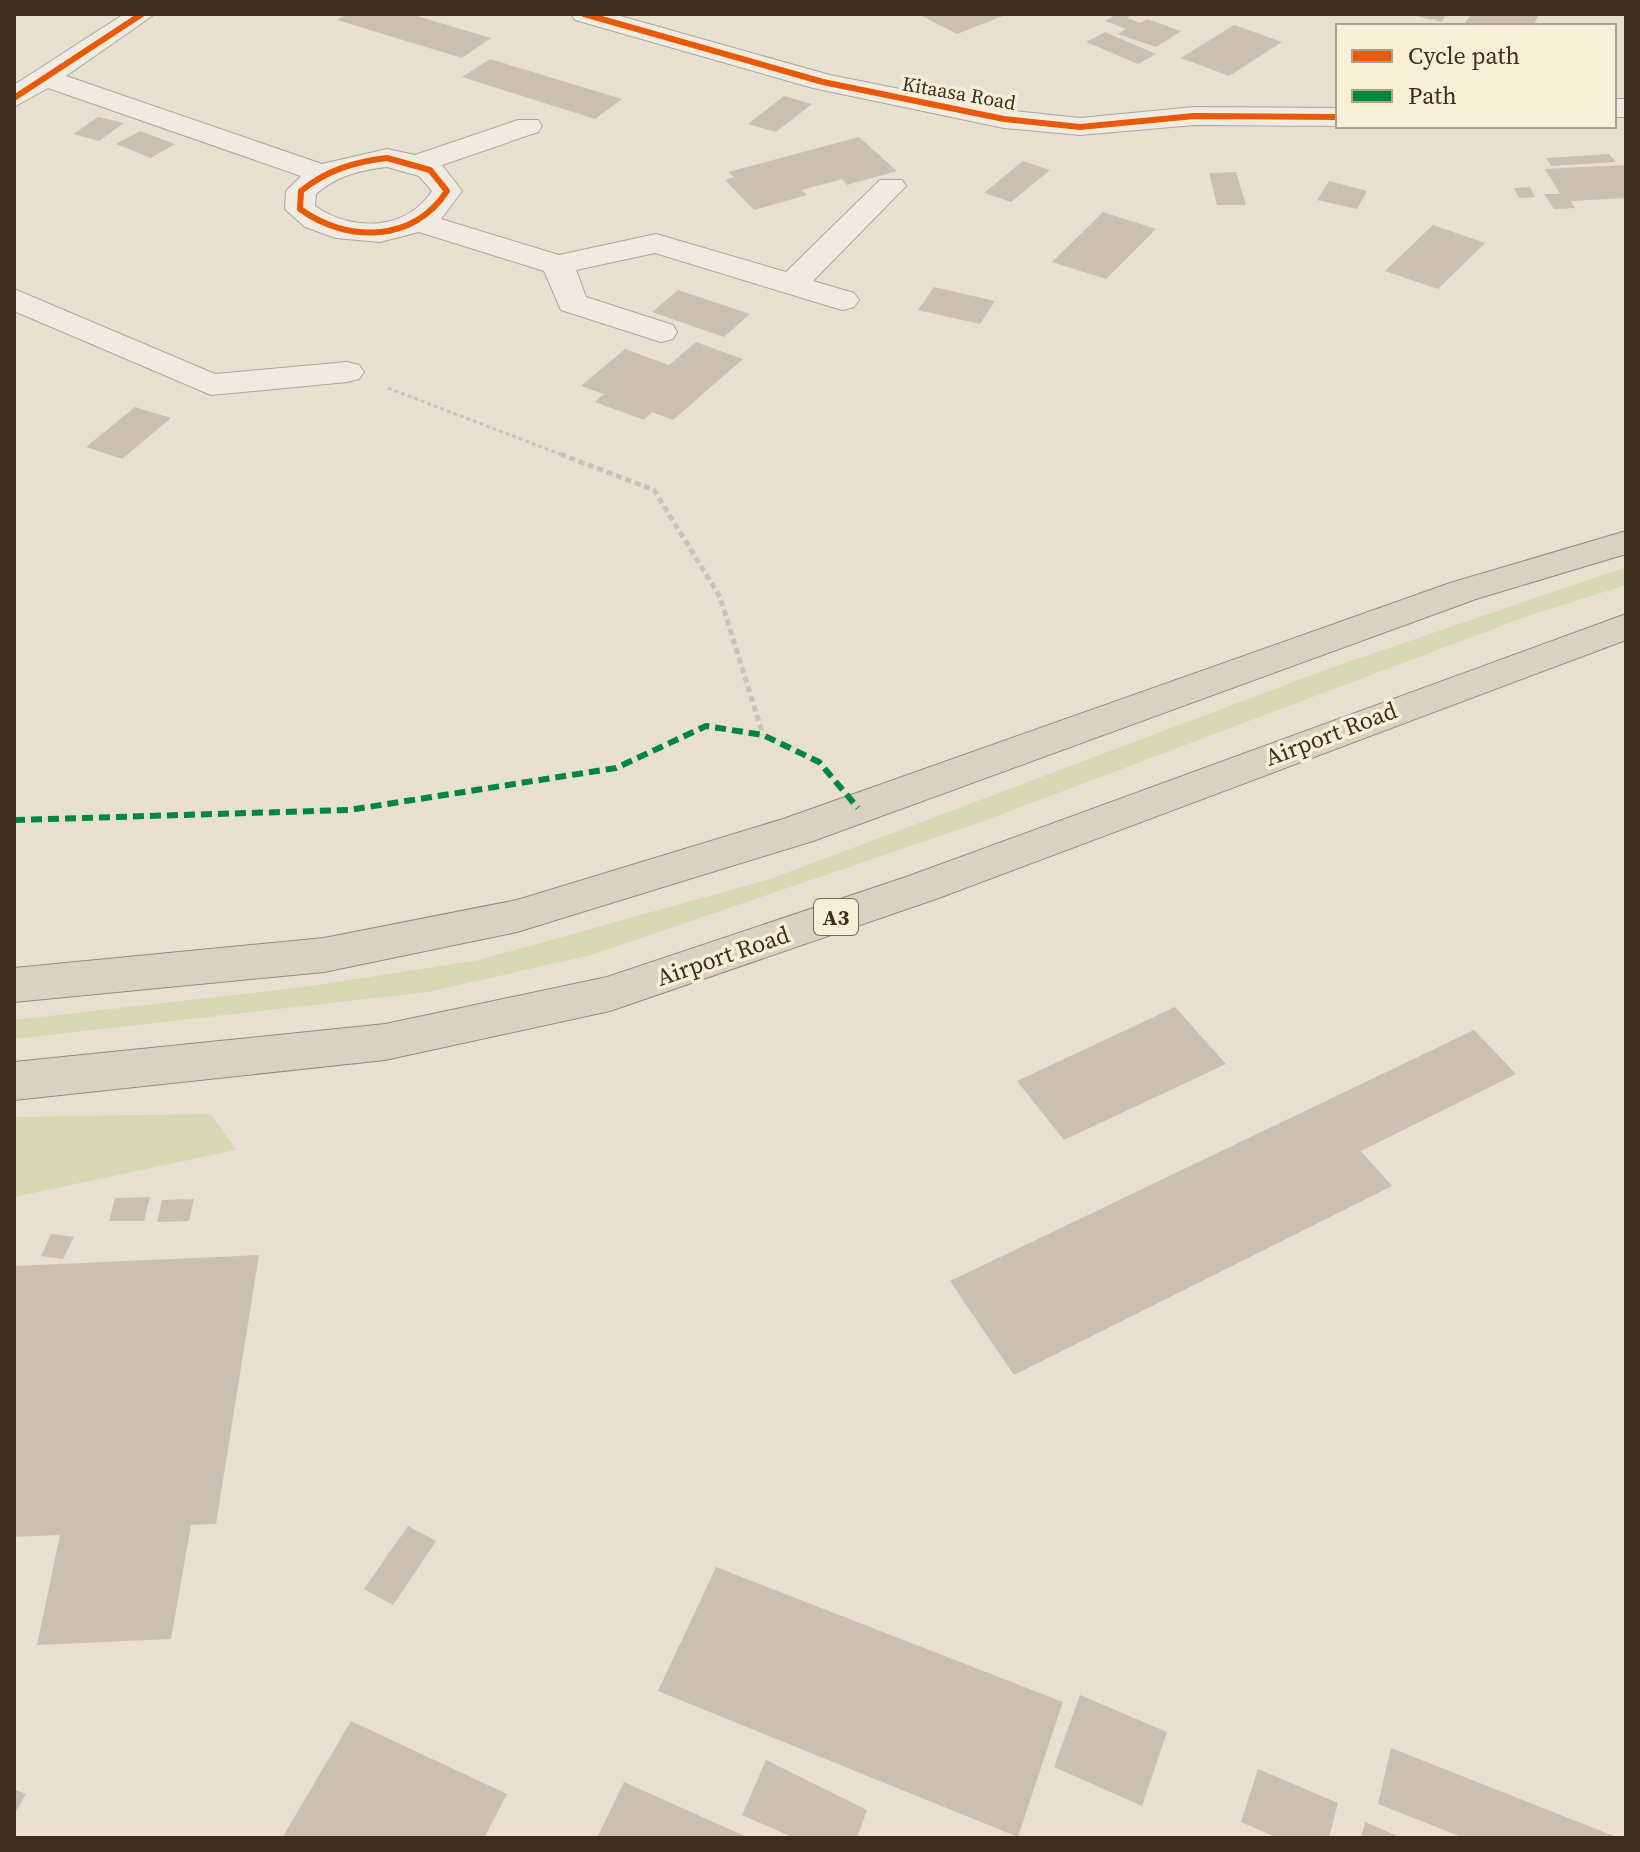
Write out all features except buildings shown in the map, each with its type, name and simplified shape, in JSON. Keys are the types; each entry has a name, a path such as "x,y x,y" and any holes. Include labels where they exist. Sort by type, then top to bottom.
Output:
{"highway":[{"path":"14,985 324,955 517,916 798,830 1463,591 1626,542"},
{"name":"Airport Road","path":"14,1081 385,1042 610,994 921,888 1626,626"}],"street":[{"path":"26,84 142,14"},
{"name":"Kitaasa Road","path":"584,14 779,71 966,115 1070,126 1119,126 1177,117 1282,120 1336,117"},
{"path":"26,84 320,173"},
{"path":"419,163 528,126"},
{"path":"387,158 419,163 440,175 447,191 440,207 418,222 384,232 347,233 316,225 300,209 301,191 320,173 351,162 387,158"},
{"path":"792,284 891,186"},
{"path":"418,222 558,265 656,243 843,300"},
{"path":"558,265 572,303 661,332"},
{"path":"14,299 211,385 347,372"}],"path":[{"path":"347,372 654,490 720,597 763,735"}],"green space":[{"path":"1626,567 1626,585 1525,617 981,822 591,955 428,992 14,1039 14,1020 304,987 479,960 770,879 1336,666"},
{"path":"211,1114 236,1150 14,1197 14,1117"}],"marked path":[{"path":"14,820 349,810 616,768 706,726 763,735 819,762 858,808"}],"cycle path":[{"path":"14,98 142,14"},
{"path":"584,14 823,82 943,109 1004,119 1080,127 1194,116 1336,117"},
{"path":"387,158 423,166 436,175 447,191 436,208 420,221 401,229 357,233 316,221 300,209 301,191 321,176 352,164 387,158"}]}
